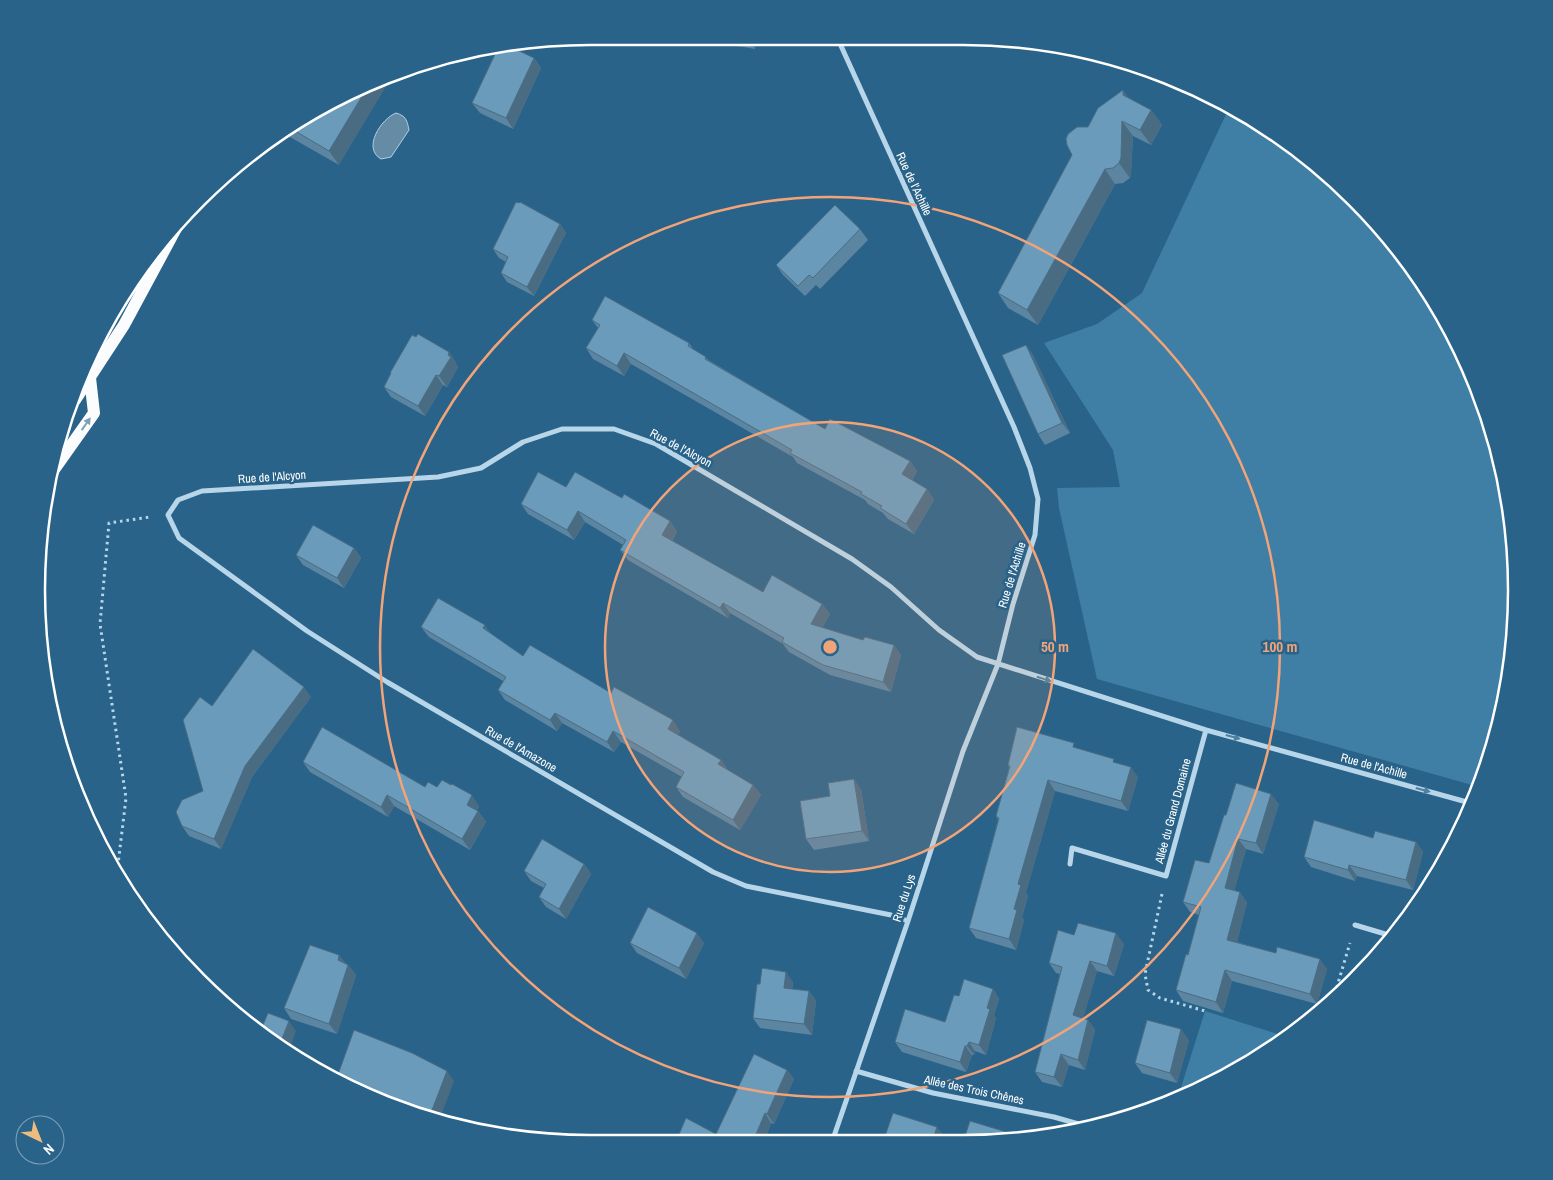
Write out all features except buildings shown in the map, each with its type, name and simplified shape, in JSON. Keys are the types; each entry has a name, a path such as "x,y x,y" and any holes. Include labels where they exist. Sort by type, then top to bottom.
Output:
{"main road":[{"path":"84,387 124,325 163,252"},
{"path":"61,459 94,414 90,378"}],"street":[{"name":"Rue de l'Achille","path":"841,45 1014,426 1030,468 1038,499 1035,535 998,664 1206,730 1466,802"},
{"name":"Rue de l'Alcyon","path":"168,514 178,500 202,491 438,477 481,468 524,442 562,429 614,429 656,444 852,559 891,587 947,635 977,657 998,664"},
{"name":"Rue de l'Amazone","path":"168,514 179,538 307,631 387,682 713,872 746,886 891,915 908,921"},
{"name":"Rue du Lys","path":"834,1135 908,921 963,751 998,664"},
{"name":"Allée du Grand Domaine","path":"1070,864 1072,848 1166,876 1206,730"},
{"path":"1355,924 1385,934"},
{"name":"Allée des Trois Chênes","path":"856,1071 933,1094 1077,1123"}],"path":[{"path":"118,862 126,798 100,624 109,523 168,514"},
{"path":"1166,876 1145,974 1148,990 1160,998 1205,1010"},
{"path":"1337,985 1355,924"}],"shaded area":[{"path":"396,113 406,119 409,130 391,157 381,159 373,148 373,141 380,127 390,116"},
{"path":"1227,113 1266,137 1322,180 1373,231 1416,287 1452,349 1467,381 1479,415 1498,484 1507,554 1507,626 1498,696 1472,785 1097,679 1059,508 1057,488 1120,487 1113,450 1044,343 1097,324 1142,293"},
{"path":"1205,1011 1278,1034 1236,1062 1180,1090"}]}
